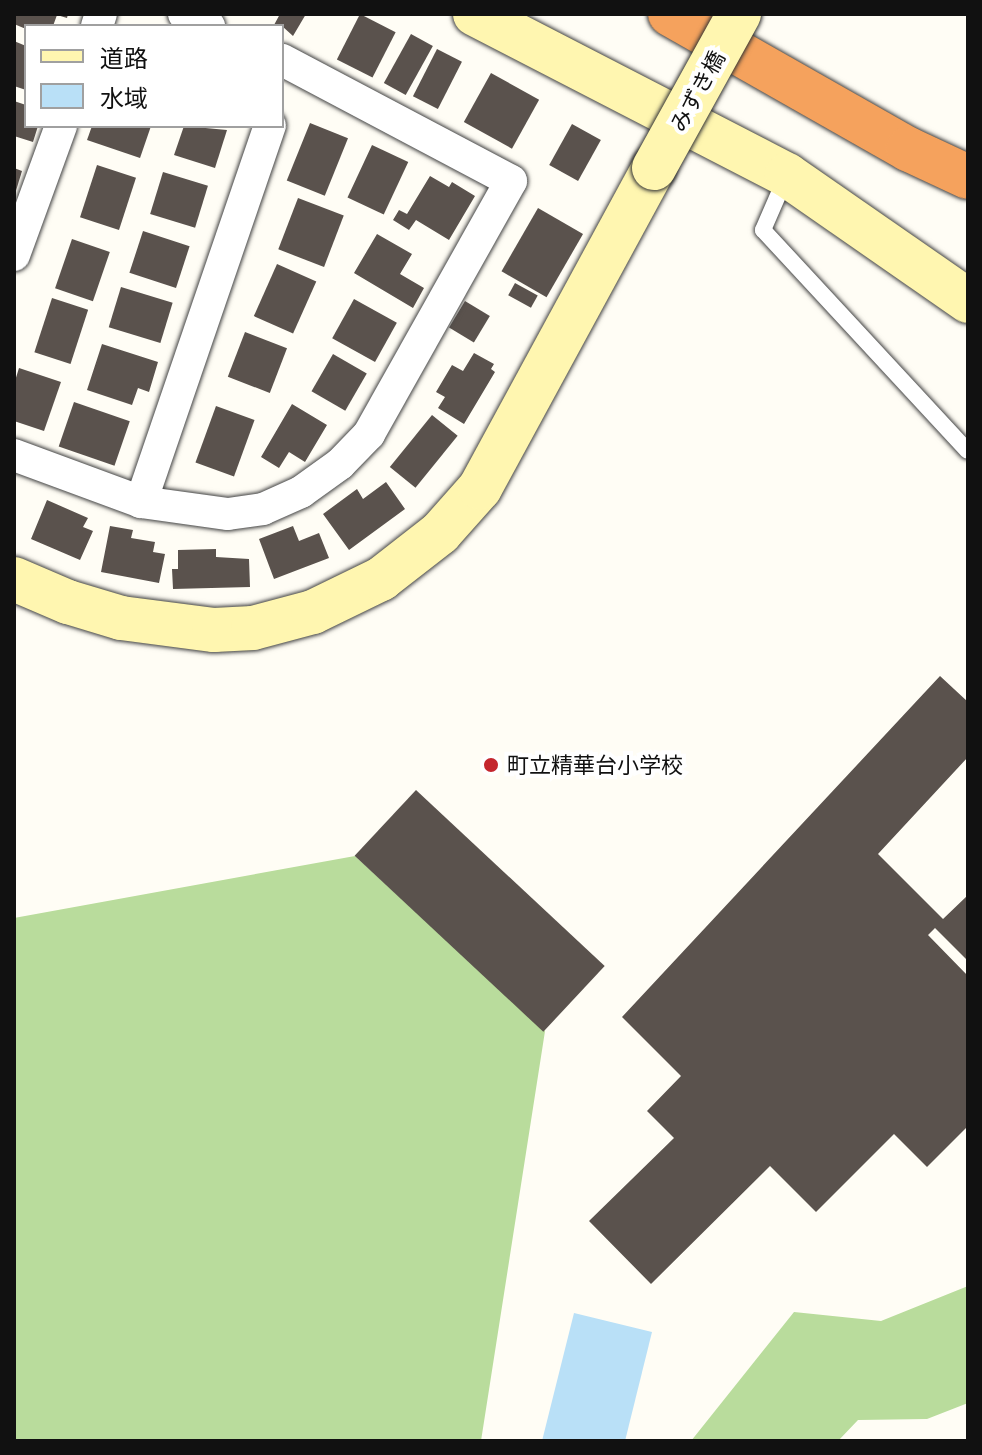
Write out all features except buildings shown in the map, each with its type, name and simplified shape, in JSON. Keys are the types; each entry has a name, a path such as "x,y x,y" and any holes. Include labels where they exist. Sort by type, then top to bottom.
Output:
{"highway":[{"path":"670,14 908,149 968,177"},
{"path":"720,14 844,84 968,164"}],"street":[{"path":"184,14 205,24"},
{"path":"475,14 787,175 968,301"},
{"name":"みずき橋","path":"14,579 68,602 121,618 214,630 253,628 313,612 381,579 440,533 480,488 739,14"},
{"path":"14,455 141,502 228,514 263,509 301,492 340,464 369,434 511,181 285,72"},
{"path":"14,255 60,128"},
{"path":"141,502 269,128"}],"lane":[{"path":"787,175 763,230 968,451"}],"green space":[{"path":"355,856 545,1031 481,1441 14,1441 14,918"},
{"path":"968,1286 968,1403 927,1419 858,1420 838,1441 691,1441 794,1312 881,1321"}],"water":[{"path":"574,1313 652,1332 625,1441 542,1441"}],"place":[{"name":"町立精華台小学校","path":"491,765"}]}
